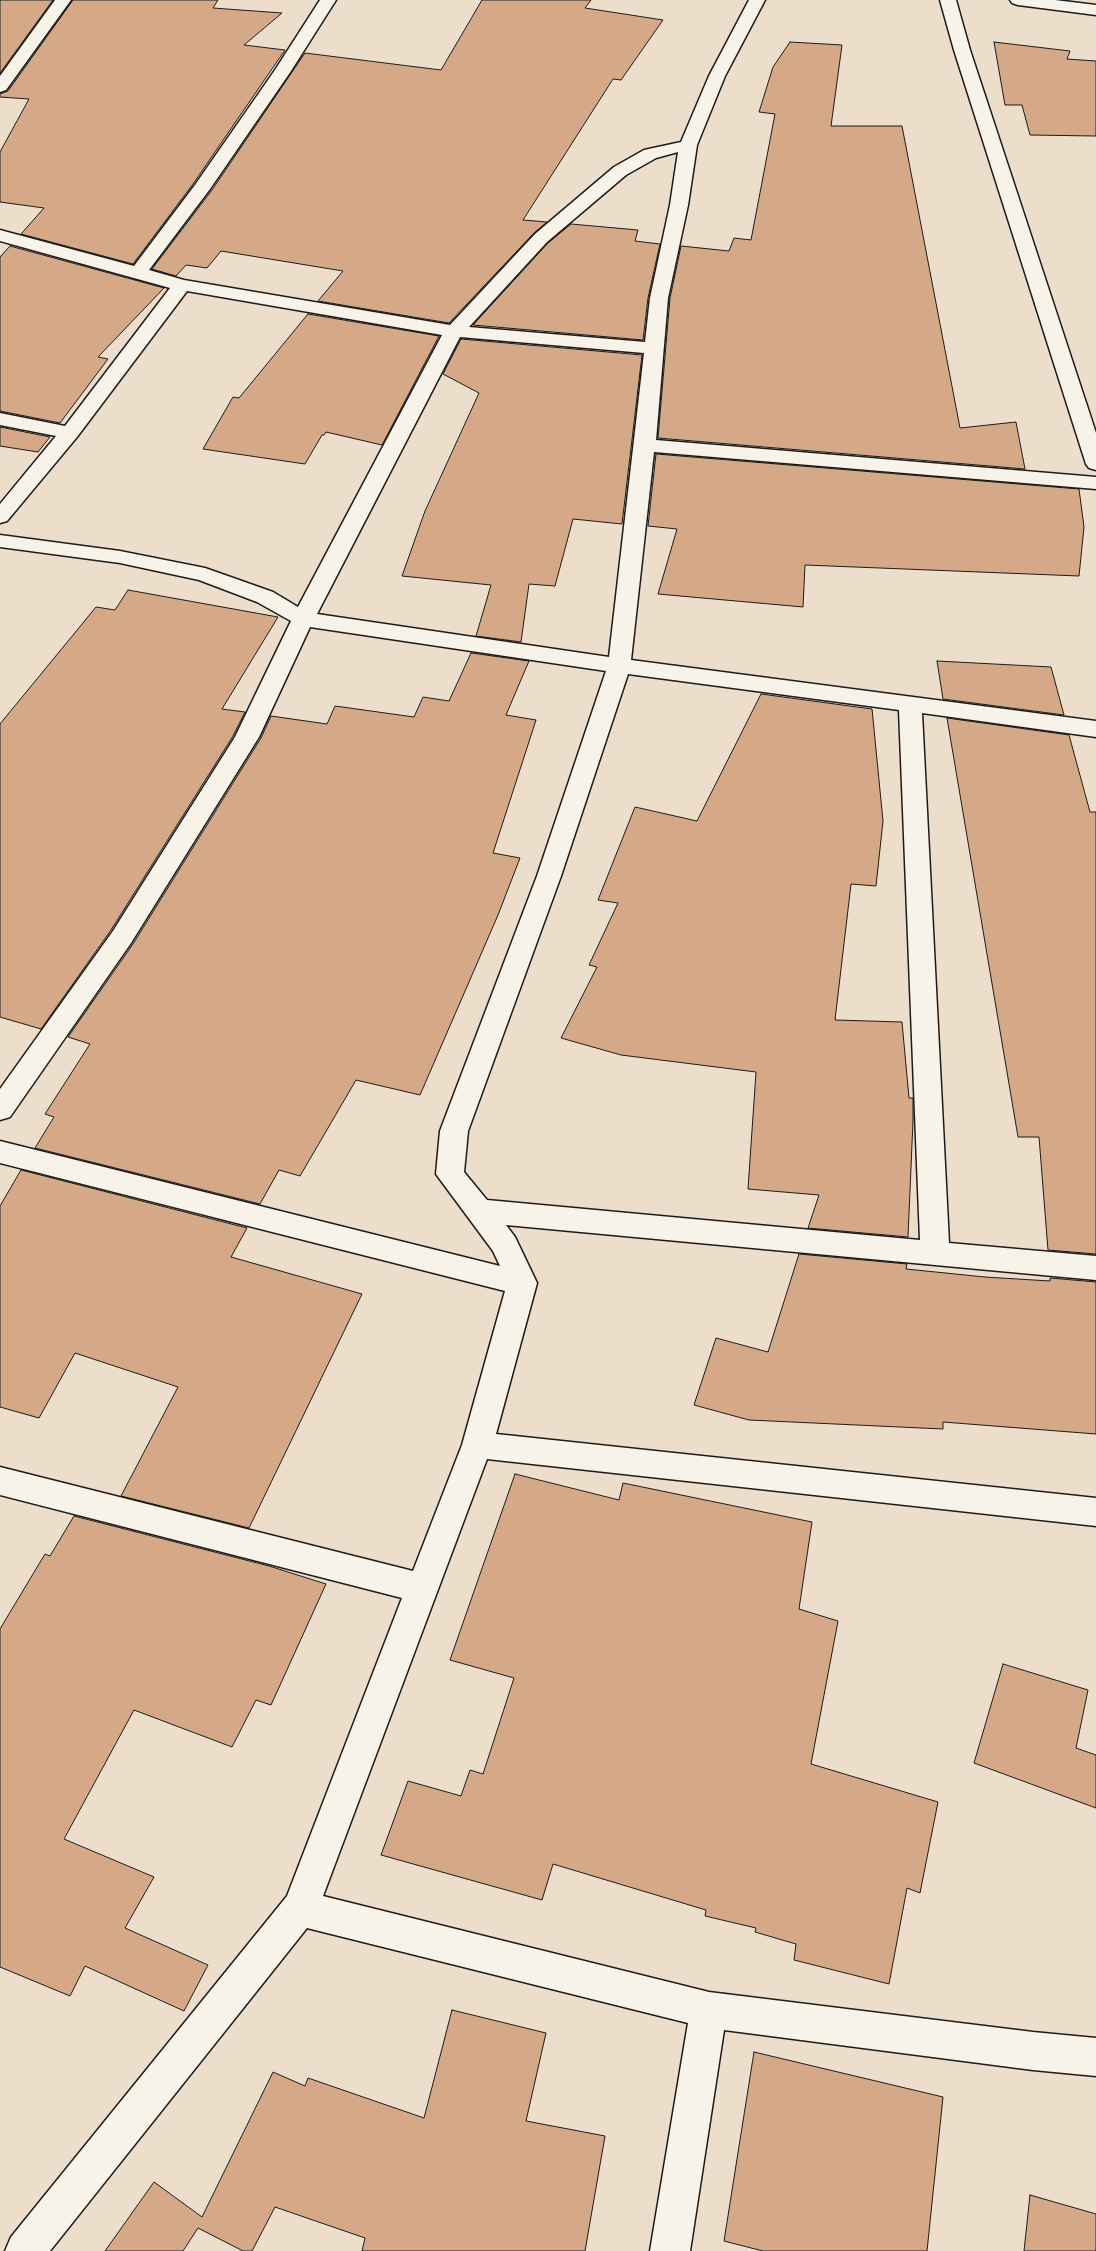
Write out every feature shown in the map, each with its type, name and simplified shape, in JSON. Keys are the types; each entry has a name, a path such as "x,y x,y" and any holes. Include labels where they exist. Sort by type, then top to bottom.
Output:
{"street":[{"path":"0,87 63,0"},
{"path":"138,274 201,189 283,71 328,0"},
{"path":"25,2251 300,1908 477,1445 522,1283 505,1245 450,1174 454,1131 549,876 619,666 645,445 659,298 679,205 688,145 717,76 757,0"},
{"path":"948,0 962,50 1096,464"},
{"path":"1018,0 1096,10"},
{"path":"0,1110 122,937 242,746 303,619 454,331 541,238 620,171 650,154 688,145"},
{"path":"0,236 182,285 454,331 653,348"},
{"path":"0,516 70,432 182,285"},
{"path":"0,418 70,432"},
{"path":"645,445 1096,483"},
{"path":"0,541 120,557 205,575 265,597 303,619 619,666 1096,729"},
{"path":"910,705 935,1253"},
{"path":"0,1152 522,1283"},
{"path":"478,1211 1096,1268"},
{"path":"477,1445 1096,1512"},
{"path":"0,1481 422,1588"},
{"path":"300,1908 709,2010 1033,2051 1096,2057"},
{"path":"670,2251 709,2010"}],"building":[{"path":"0,0 53,0 0,73"},
{"path":"73,0 218,0 213,8 282,13 244,45 285,50 193,184 133,264 21,234 44,208 0,202 0,152 29,99 0,97 0,94 8,91"},
{"path":"482,0 591,0 585,8 663,20 621,80 613,79 523,220 547,222 534,233 449,323 318,301 343,271 221,251 207,268 186,265 176,276 152,269 212,190 305,53 441,70"},
{"path":"790,42 842,45 831,126 902,126 960,428 1016,422 1025,469 658,438 670,298 681,246 729,251 734,238 751,240 775,114 759,112 773,67"},
{"path":"994,42 1070,51 1067,59 1096,61 1096,136 1030,135 1022,105 1005,105"},
{"path":"571,224 638,230 635,241 660,244 648,298 643,340 473,325 548,243"},
{"path":"10,246 164,288 98,357 108,359 60,423 0,411 0,257"},
{"path":"308,314 439,336 382,445 326,432 322,435 305,464 203,449 233,397 239,398"},
{"path":"461,339 642,355 622,524 573,519 555,586 529,584 521,642 476,636 491,585 402,576 425,511 479,393 443,374"},
{"path":"0,427 50,437 38,452 0,446"},
{"path":"656,454 1079,489 1084,527 1079,576 805,565 803,607 658,594 677,529 648,526"},
{"path":"128,590 278,617 222,709 245,712 233,736 111,930 41,1029 0,1017 0,724 96,607 115,610"},
{"path":"471,653 529,661 506,715 536,720 493,853 520,858 498,915 420,1095 356,1080 300,1176 279,1170 260,1204 35,1148 54,1117 45,1114 90,1044 68,1037 133,944 261,738 271,716 327,724 335,706 414,717 423,697 449,701"},
{"path":"937,661 1051,667 1064,715 943,699"},
{"path":"761,694 872,709 883,821 876,886 851,884 835,1020 902,1022 909,1098 913,1098 908,1237 808,1228 819,1195 748,1189 756,1072 621,1055 561,1038 597,967 589,965 618,903 598,900 635,807 697,821"},
{"path":"947,718 1069,735 1090,812 1096,812 1096,1254 1048,1250 1039,1137 1018,1137"},
{"path":"21,1170 247,1228 231,1257 362,1294 249,1528 121,1496 178,1387 75,1353 39,1418 0,1407 0,1206"},
{"path":"799,1254 907,1264 906,1269 985,1277 1050,1281 1050,1278 1096,1282 1096,1434 943,1422 943,1429 749,1420 694,1405 716,1338 768,1352"},
{"path":"515,1474 619,1500 623,1483 812,1522 799,1609 838,1621 811,1764 938,1802 920,1893 907,1888 889,1984 794,1960 796,1944 755,1932 756,1928 705,1916 706,1910 553,1864 542,1900 381,1855 408,1781 461,1796 470,1770 483,1774 514,1678 450,1660"},
{"path":"74,1516 269,1566 326,1584 271,1705 256,1700 232,1747 134,1710 64,1839 154,1877 125,1928 208,1965 184,2011 85,1966 70,1996 0,1967 0,1629 45,1554 50,1556"},
{"path":"1003,1664 1088,1690 1076,1748 1096,1755 1096,1808 974,1763"},
{"path":"452,2010 546,2033 526,2121 605,2136 585,2251 362,2251 365,2238 275,2207 252,2251 243,2251 198,2228 183,2251 105,2251 154,2182 202,2217 273,2072 305,2086 308,2078 424,2118"},
{"path":"754,2052 943,2097 927,2251 763,2251 724,2241"},
{"path":"1030,2195 1096,2214 1096,2251 1024,2251"}]}
